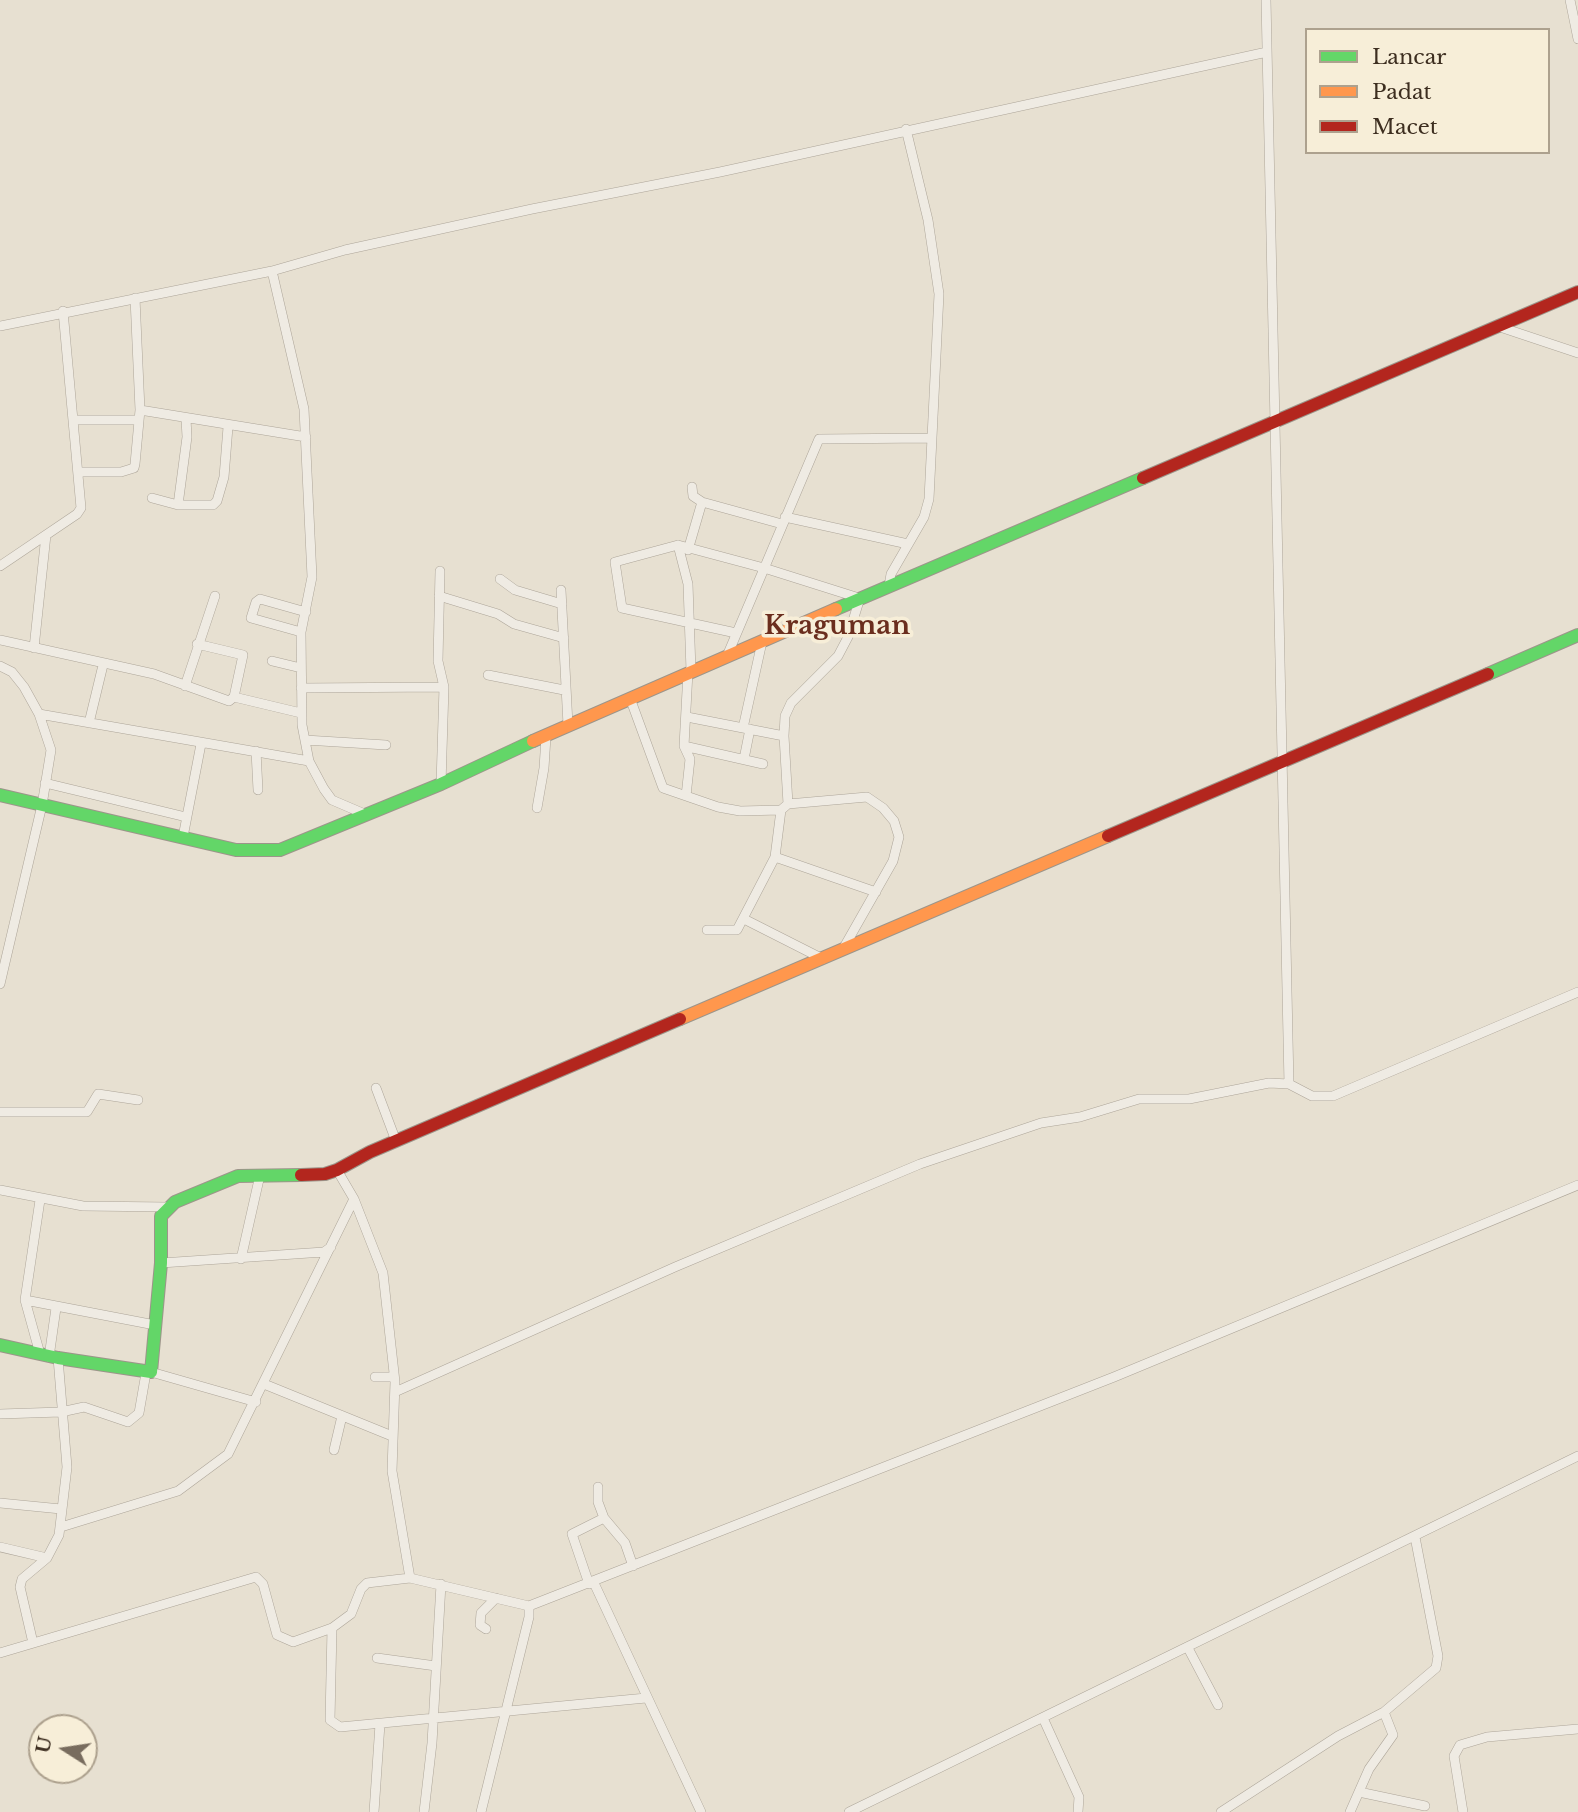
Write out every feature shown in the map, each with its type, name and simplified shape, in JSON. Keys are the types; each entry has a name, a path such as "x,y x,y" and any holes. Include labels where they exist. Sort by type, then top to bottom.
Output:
{"street":[{"path":"1266,0 1290,1084"},
{"path":"1570,0 1578,39"},
{"path":"1,325 272,271 345,250 720,172 906,129 1267,52"},
{"path":"889,586 891,574 924,517 929,499 939,294 928,220 906,129"},
{"path":"272,271 301,384 306,437 312,577 301,632 301,713 309,761 332,800 368,816"},
{"path":"0,795 250,852 280,850 368,816 690,672 1578,292"},
{"path":"80,472 134,468 139,415 135,299"},
{"path":"0,566 82,508 64,311"},
{"path":"1497,326 1574,351"},
{"path":"74,420 139,415 186,419 306,437"},
{"path":"178,505 187,437 186,419"},
{"path":"152,498 178,505 213,505 217,501 223,477 228,427"},
{"path":"727,656 819,439 930,438"},
{"path":"692,487 693,496 702,502 784,521 908,544"},
{"path":"688,550 702,502"},
{"path":"34,648 46,535"},
{"path":"736,632 689,625 622,608 614,566 619,559 678,545 688,550 764,568 860,600"},
{"path":"678,545 688,584 690,672 684,746 690,759 686,796"},
{"path":"440,571 438,661 444,687 441,784"},
{"path":"500,579 515,590 562,604"},
{"path":"561,590 564,690 568,725"},
{"path":"185,686 215,596"},
{"path":"439,596 498,614 514,624 564,638"},
{"path":"301,632 251,618 256,601 260,599 306,612"},
{"path":"707,930 734,932 744,919 775,857 785,807 785,716 791,703 838,656 860,600"},
{"path":"0,1414 61,1412 83,1407 121,1421 132,1420 141,1407 148,1372 161,1263 161,1216 168,1208 238,1175 325,1174 337,1170 396,1141 1578,635"},
{"path":"0,640 103,665 154,674 229,701 234,697 243,655 197,644"},
{"path":"744,760 746,728 762,642"},
{"path":"272,661 301,668"},
{"path":"89,723 103,665"},
{"path":"0,666 12,672 24,687 39,714 51,750 42,805 0,984"},
{"path":"488,675 564,690"},
{"path":"301,688 444,687"},
{"path":"234,697 301,713"},
{"path":"630,698 663,788 718,807 740,811 867,797 883,807 894,821 899,837 898,849 842,950"},
{"path":"39,714 309,761"},
{"path":"687,718 784,736"},
{"path":"537,808 544,768 545,737"},
{"path":"306,740 386,745"},
{"path":"183,837 201,744"},
{"path":"684,746 763,764"},
{"path":"256,751 258,790"},
{"path":"45,783 186,817"},
{"path":"775,857 876,892"},
{"path":"744,919 823,959"},
{"path":"395,1392 675,1267 920,1164 1041,1123 1080,1117 1131,1101 1171,1097 1189,1099 1269,1083 1290,1084 1312,1096 1333,1096 1578,992"},
{"path":"376,1088 396,1141"},
{"path":"0,1112 87,1112 98,1094 138,1100"},
{"path":"337,1170 354,1199 383,1273 395,1392 392,1471 410,1578"},
{"path":"242,1259 260,1175"},
{"path":"0,1653 256,1577 263,1584 277,1635 281,1640 293,1642 332,1629 351,1614 361,1589 367,1583 410,1578 529,1606 592,1584 1114,1377 1578,1185"},
{"path":"0,1190 40,1200 83,1206 168,1208"},
{"path":"61,1527 178,1491 228,1454 354,1199"},
{"path":"33,1643 20,1587 22,1579 47,1558 61,1527 67,1466 66,1437 49,1356 25,1300 40,1200"},
{"path":"161,1263 324,1252 331,1247"},
{"path":"25,1300 155,1325"},
{"path":"49,1356 57,1308"},
{"path":"0,1345 148,1372 256,1402"},
{"path":"375,1377 394,1377"},
{"path":"264,1384 392,1436"},
{"path":"334,1450 342,1416"},
{"path":"849,1812 1578,1456"},
{"path":"598,1487 598,1502 604,1518 625,1543 633,1566"},
{"path":"0,1503 61,1509"},
{"path":"604,1518 572,1534 592,1584 701,1812"},
{"path":"1221,1812 1338,1736 1386,1715 1439,1663 1415,1537"},
{"path":"0,1547 47,1558"},
{"path":"424,1812 441,1584"},
{"path":"486,1629 480,1625 481,1613 496,1598"},
{"path":"481,1812 529,1617 529,1606"},
{"path":"332,1629 330,1720 340,1727 646,1698"},
{"path":"1188,1648 1218,1705"},
{"path":"377,1658 436,1666"},
{"path":"1350,1812 1369,1769 1393,1730 1386,1715"},
{"path":"1043,1718 1079,1797 1078,1812"},
{"path":"374,1812 380,1724"},
{"path":"1463,1812 1454,1756 1460,1745 1487,1737 1578,1729"},
{"path":"1359,1792 1426,1806"}],"traffic: fast":[{"path":"836,609 1143,478"},
{"path":"1488,674 1578,635"},
{"path":"0,795 236,850 280,850 441,784 533,741"},
{"path":"0,1345 58,1358 151,1372 161,1263 161,1216 175,1202 238,1176 301,1175"}],"traffic: slow":[{"path":"533,741 836,609"},
{"path":"680,1019 1108,836"}],"traffic: jam":[{"path":"1143,478 1578,292"},
{"path":"1108,836 1488,674"},
{"path":"301,1175 325,1174 337,1170 370,1152 680,1019"}],"district":[{"name":"Kraguman","path":"837,627"}]}
